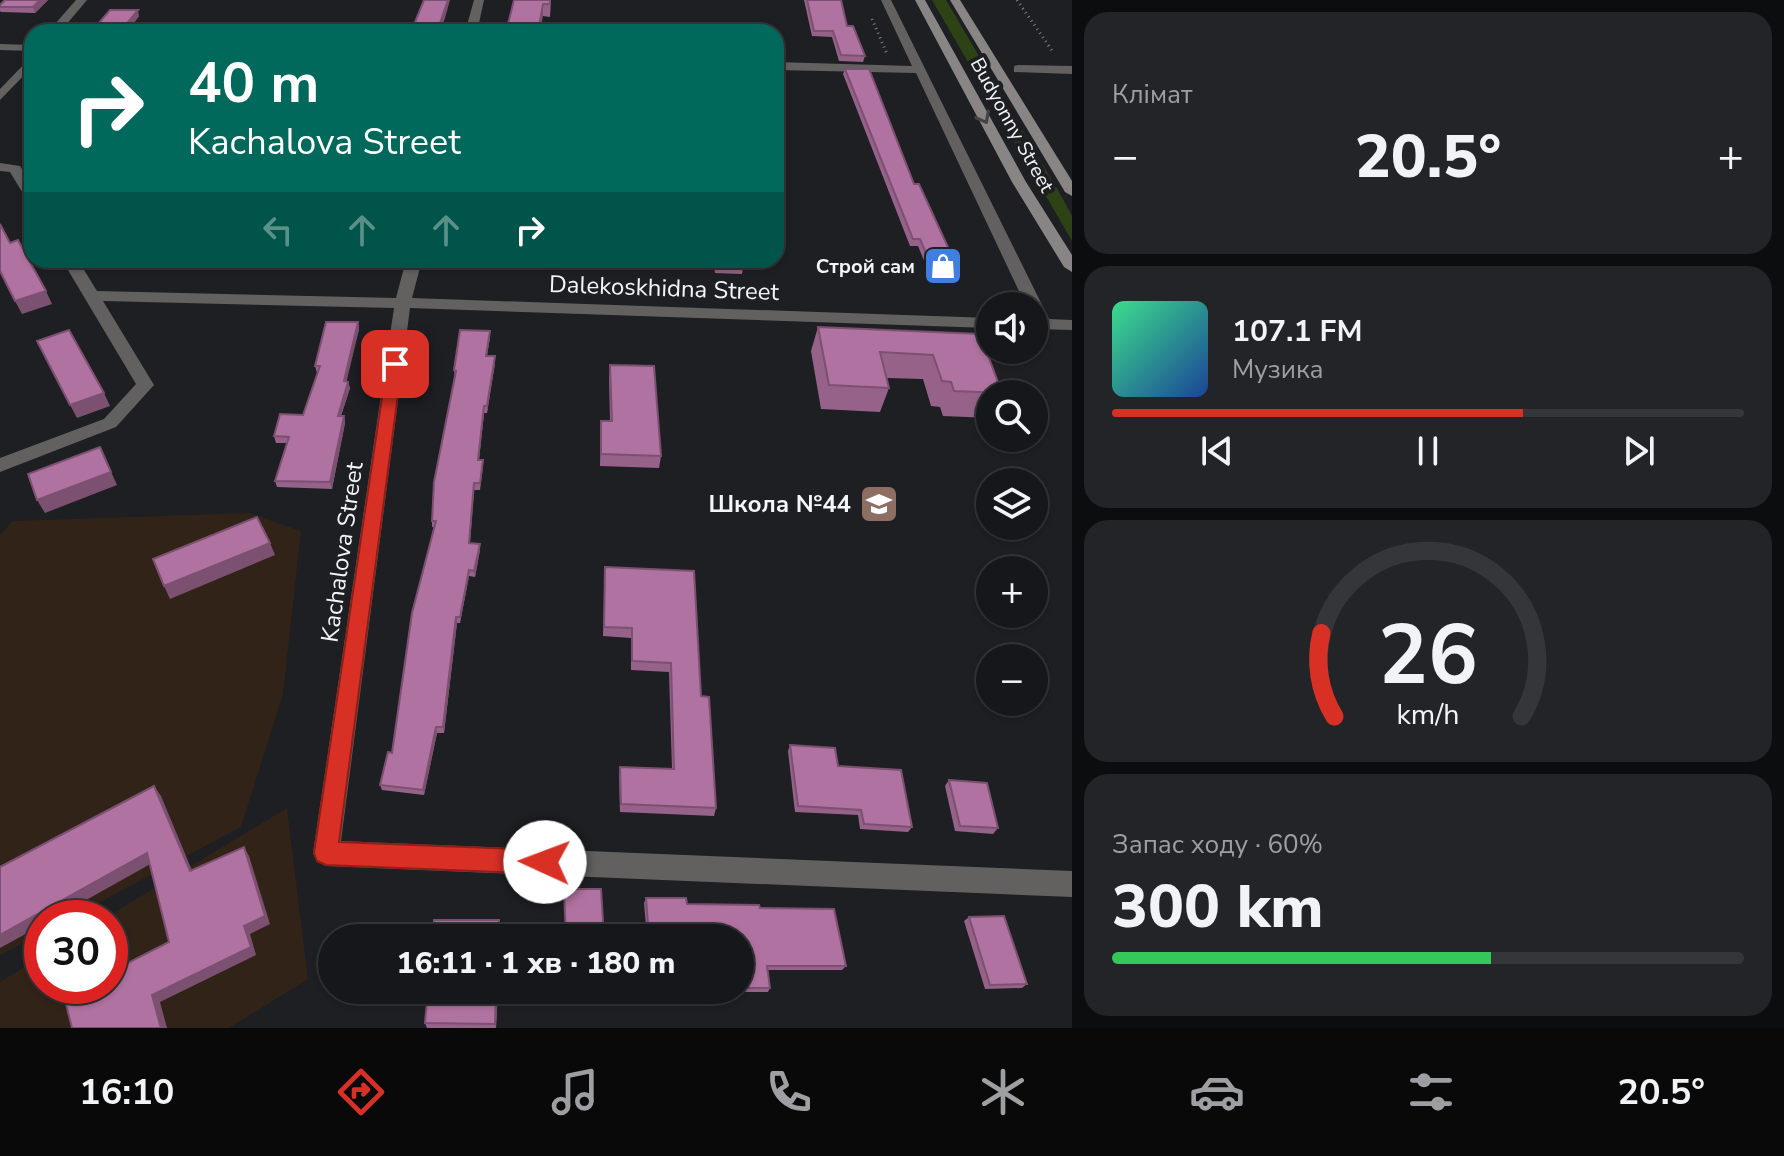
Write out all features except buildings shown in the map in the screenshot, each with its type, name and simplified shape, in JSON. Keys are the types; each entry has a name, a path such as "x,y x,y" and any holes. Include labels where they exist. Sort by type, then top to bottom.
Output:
{"main road":[{"name":"Budyonny Street","path":"920,0 1019,182 1072,267"},
{"name":"Budyonny Street","path":"955,0 1072,192"}],"street":[{"path":"61,24 82,0"},
{"path":"473,24 479,0"},
{"path":"886,0 1024,292"},
{"path":"0,47 24,48"},
{"path":"784,66 920,70"},
{"path":"0,96 24,69"},
{"path":"1018,69 1069,70"},
{"path":"0,167 15,169 24,184"},
{"path":"0,465 110,423 145,385 75,268"},
{"name":"Kachalova Street","path":"412,268 403,303 326,853 1072,884"},
{"name":"Dalekoskhidna Street","path":"92,296 976,323"},
{"path":"1048,324 1072,325"}],"path":[{"path":"1017,0 1069,70"},
{"path":"870,14 893,69"}],"shaded area":[{"path":"249,513 301,531 283,694 241,827 104,900 24,900 24,942 0,955 0,535 13,521"},
{"path":"287,808 308,979 229,1028 0,1028 0,982 24,967 24,1004 128,1004 128,904"}],"green space":[{"path":"932,0 946,0 1063,199 1072,216 1072,241"}],"place":[{"name":"Строй сам","path":"943,266"},
{"name":"Школа №44","path":"879,504"}],"route":[{"path":"395,364 326,853 545,862"}]}
